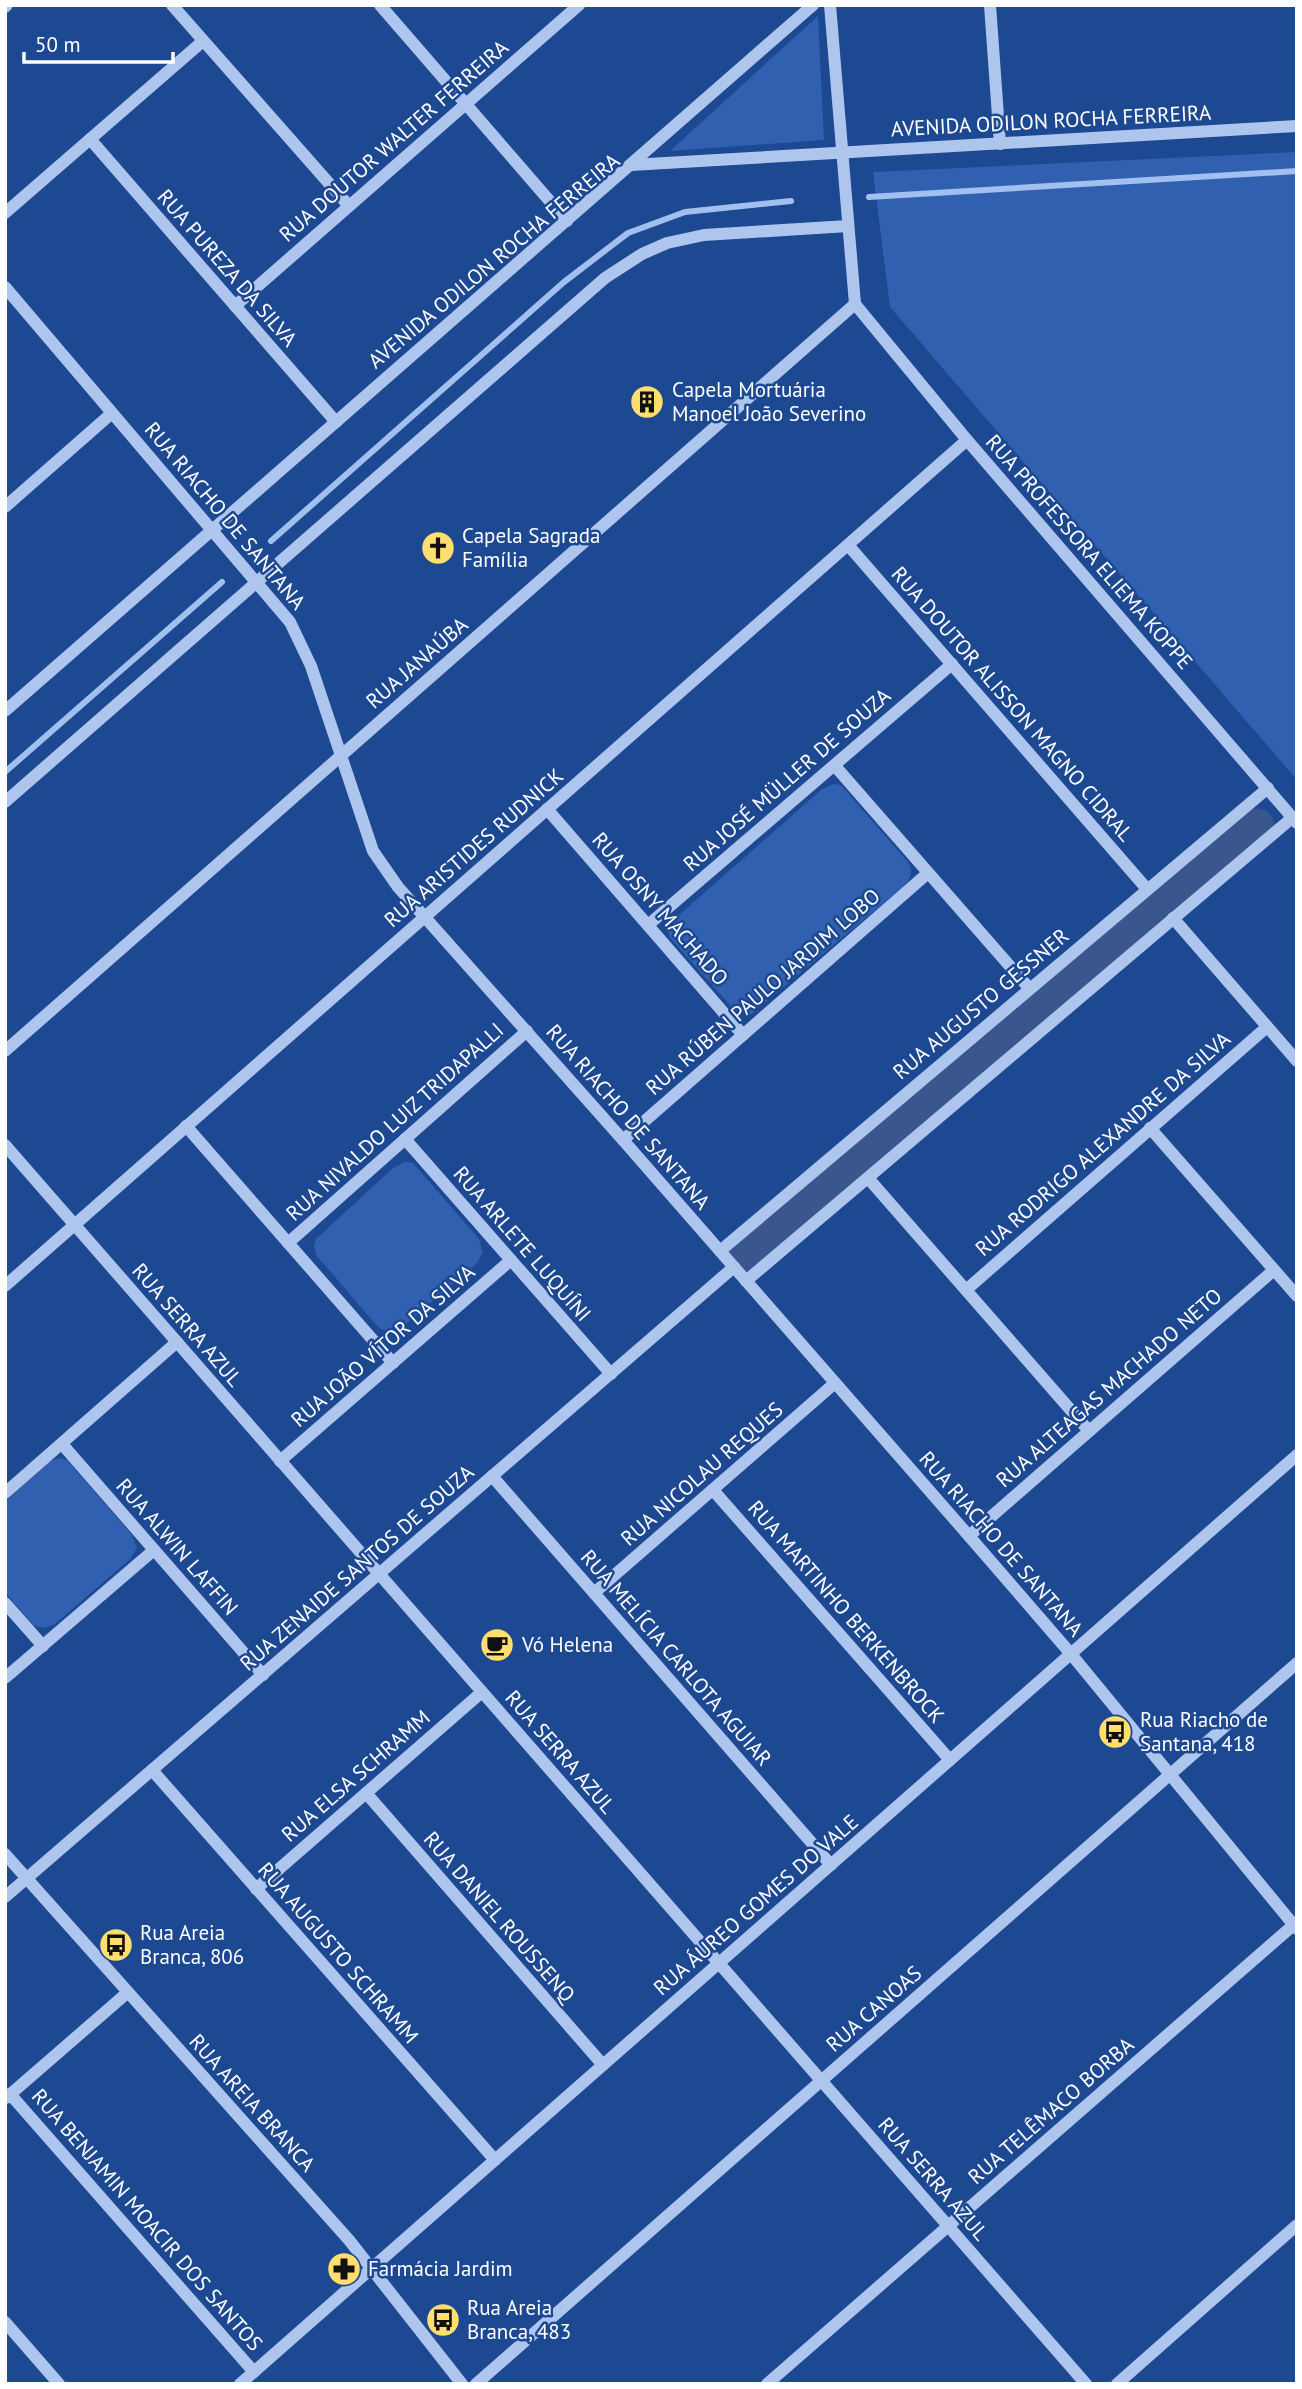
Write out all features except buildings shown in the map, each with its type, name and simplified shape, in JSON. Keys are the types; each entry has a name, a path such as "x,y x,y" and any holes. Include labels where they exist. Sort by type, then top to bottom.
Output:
{"street":[{"path":"172,5 349,206"},
{"path":"380,5 567,221"},
{"name":"RUA DOUTOR WALTER FERREIRA","path":"235,306 578,5"},
{"path":"631,165 813,5"},
{"path":"830,5 855,304"},
{"path":"990,5 1000,144"},
{"path":"5,213 203,41"},
{"name":"AVENIDA ODILON ROCHA FERREIRA","path":"5,711 631,165 1297,126"},
{"name":"RUA PUREZA DA SILVA","path":"90,139 336,422"},
{"path":"5,802 622,265 667,243 704,235 848,226"},
{"name":"RUA RIACHO DE SANTANA","path":"5,287 290,622 302,644 373,851 398,887 969,1536 1071,1654 1296,1925"},
{"name":"RUA PROFESSORA ELIEMA KOPPE","path":"855,304 967,440 1294,821"},
{"name":"RUA JANAÚBA","path":"5,1051 855,304"},
{"path":"5,507 113,413"},
{"name":"RUA ARISTIDES RUDNICK","path":"5,1286 967,440"},
{"name":"RUA DOUTOR ALISSON MAGNO CIDRAL","path":"848,545 1147,889"},
{"name":"RUA JOSÉ MÜLLER DE SOUZA","path":"648,925 952,664"},
{"path":"835,766 1029,988"},
{"name":"RUA AUGUSTO GESSNER","path":"720,1251 1268,788"},
{"name":"RUA OSNY MACHADO","path":"547,809 743,1035"},
{"path":"746,1281 1172,918 1294,821"},
{"name":"RUA RÚBEN PAULO JARDIM LOBO","path":"622,1140 928,873"},
{"path":"1172,918 1297,1061"},
{"name":"RUA RODRIGO ALEXANDRE DA SILVA","path":"966,1290 1267,1027"},
{"name":"RUA NIVALDO LUIZ TRIDAPALLI","path":"288,1243 527,1031"},
{"path":"186,1126 393,1363"},
{"path":"1150,1128 1297,1296"},
{"name":"RUA ARLETE LUQUÍNI","path":"405,1139 611,1374"},
{"name":"RUA SERRA AZUL","path":"5,1145 1086,2384"},
{"path":"868,1178 1089,1431"},
{"name":"RUA JOÃO VÍTOR DA SILVA","path":"280,1461 511,1260"},
{"name":"RUA ZENAIDE SANTOS DE SOUZA","path":"5,1897 734,1267"},
{"name":"RUA ALTEAGAS MACHADO NETO","path":"969,1536 1274,1270"},
{"path":"5,1493 177,1342"},
{"name":"RUA NICOLAU REQUES","path":"594,1594 835,1383"},
{"name":"RUA ALWIN LAFFIN","path":"62,1444 262,1675"},
{"name":"RUA ÁUREO GOMES DO VALE","path":"240,2384 1297,1455"},
{"name":"RUA MELÍCIA CARLOTA AGUIAR","path":"492,1476 831,1865"},
{"name":"RUA MARTINHO BERKENBROCK","path":"713,1490 950,1760"},
{"path":"5,1678 154,1550"},
{"path":"5,1603 43,1646"},
{"name":"RUA CANOAS","path":"476,2384 1297,1663"},
{"name":"RUA ELSA SCHRAMM","path":"256,1889 482,1692"},
{"name":"RUA AUGUSTO SCHRAMM","path":"152,1770 495,2160"},
{"name":"RUA DANIEL ROUSSENQ","path":"366,1793 603,2065"},
{"name":"RUA AREIA BRANCA","path":"5,1854 340,2230 462,2384"},
{"name":"RUA TELÊMACO BORBA","path":"766,2384 1296,1925"},
{"path":"8,2096 127,1993"},
{"name":"RUA BENJAMIN MOACIR DOS SANTOS","path":"8,2096 254,2372"},
{"path":"1117,2384 1297,2225"},
{"path":"5,2322 59,2384"}],"shaded area":[{"path":"818,16 824,140 671,151 671,150"},
{"path":"1297,152 1297,780 890,307 873,172"},
{"path":"833,784 841,785 907,861 911,870 909,879 750,1015 738,1014 670,938 668,929 671,922 821,790"},
{"path":"405,1162 413,1163 479,1239 483,1252 477,1263 401,1328 389,1332 379,1328 316,1255 314,1246 316,1239 393,1168"},
{"path":"59,1458 67,1460 132,1535 137,1548 130,1559 55,1624 43,1628 33,1625 5,1592 5,1502 50,1461"}],"waterway":[{"path":"869,197 1297,171"},
{"path":"271,541 564,282 628,233 685,212 791,201"},
{"path":"5,772 222,582"},
{"path":"740,1258 1257,826"}],"place":[{"name":"Capela Mortuária Manoel João Severino","path":"647,402"},
{"name":"Capela Sagrada Família","path":"438,548"},
{"name":"Vó Helena","path":"497,1645"},
{"name":"Rua Riacho de Santana, 418","path":"1115,1732"},
{"name":"Rua Areia Branca, 806","path":"116,1945"},
{"name":"Farmácia Jardim","path":"344,2269"},
{"name":"Rua Areia Branca, 483","path":"443,2320"}]}
